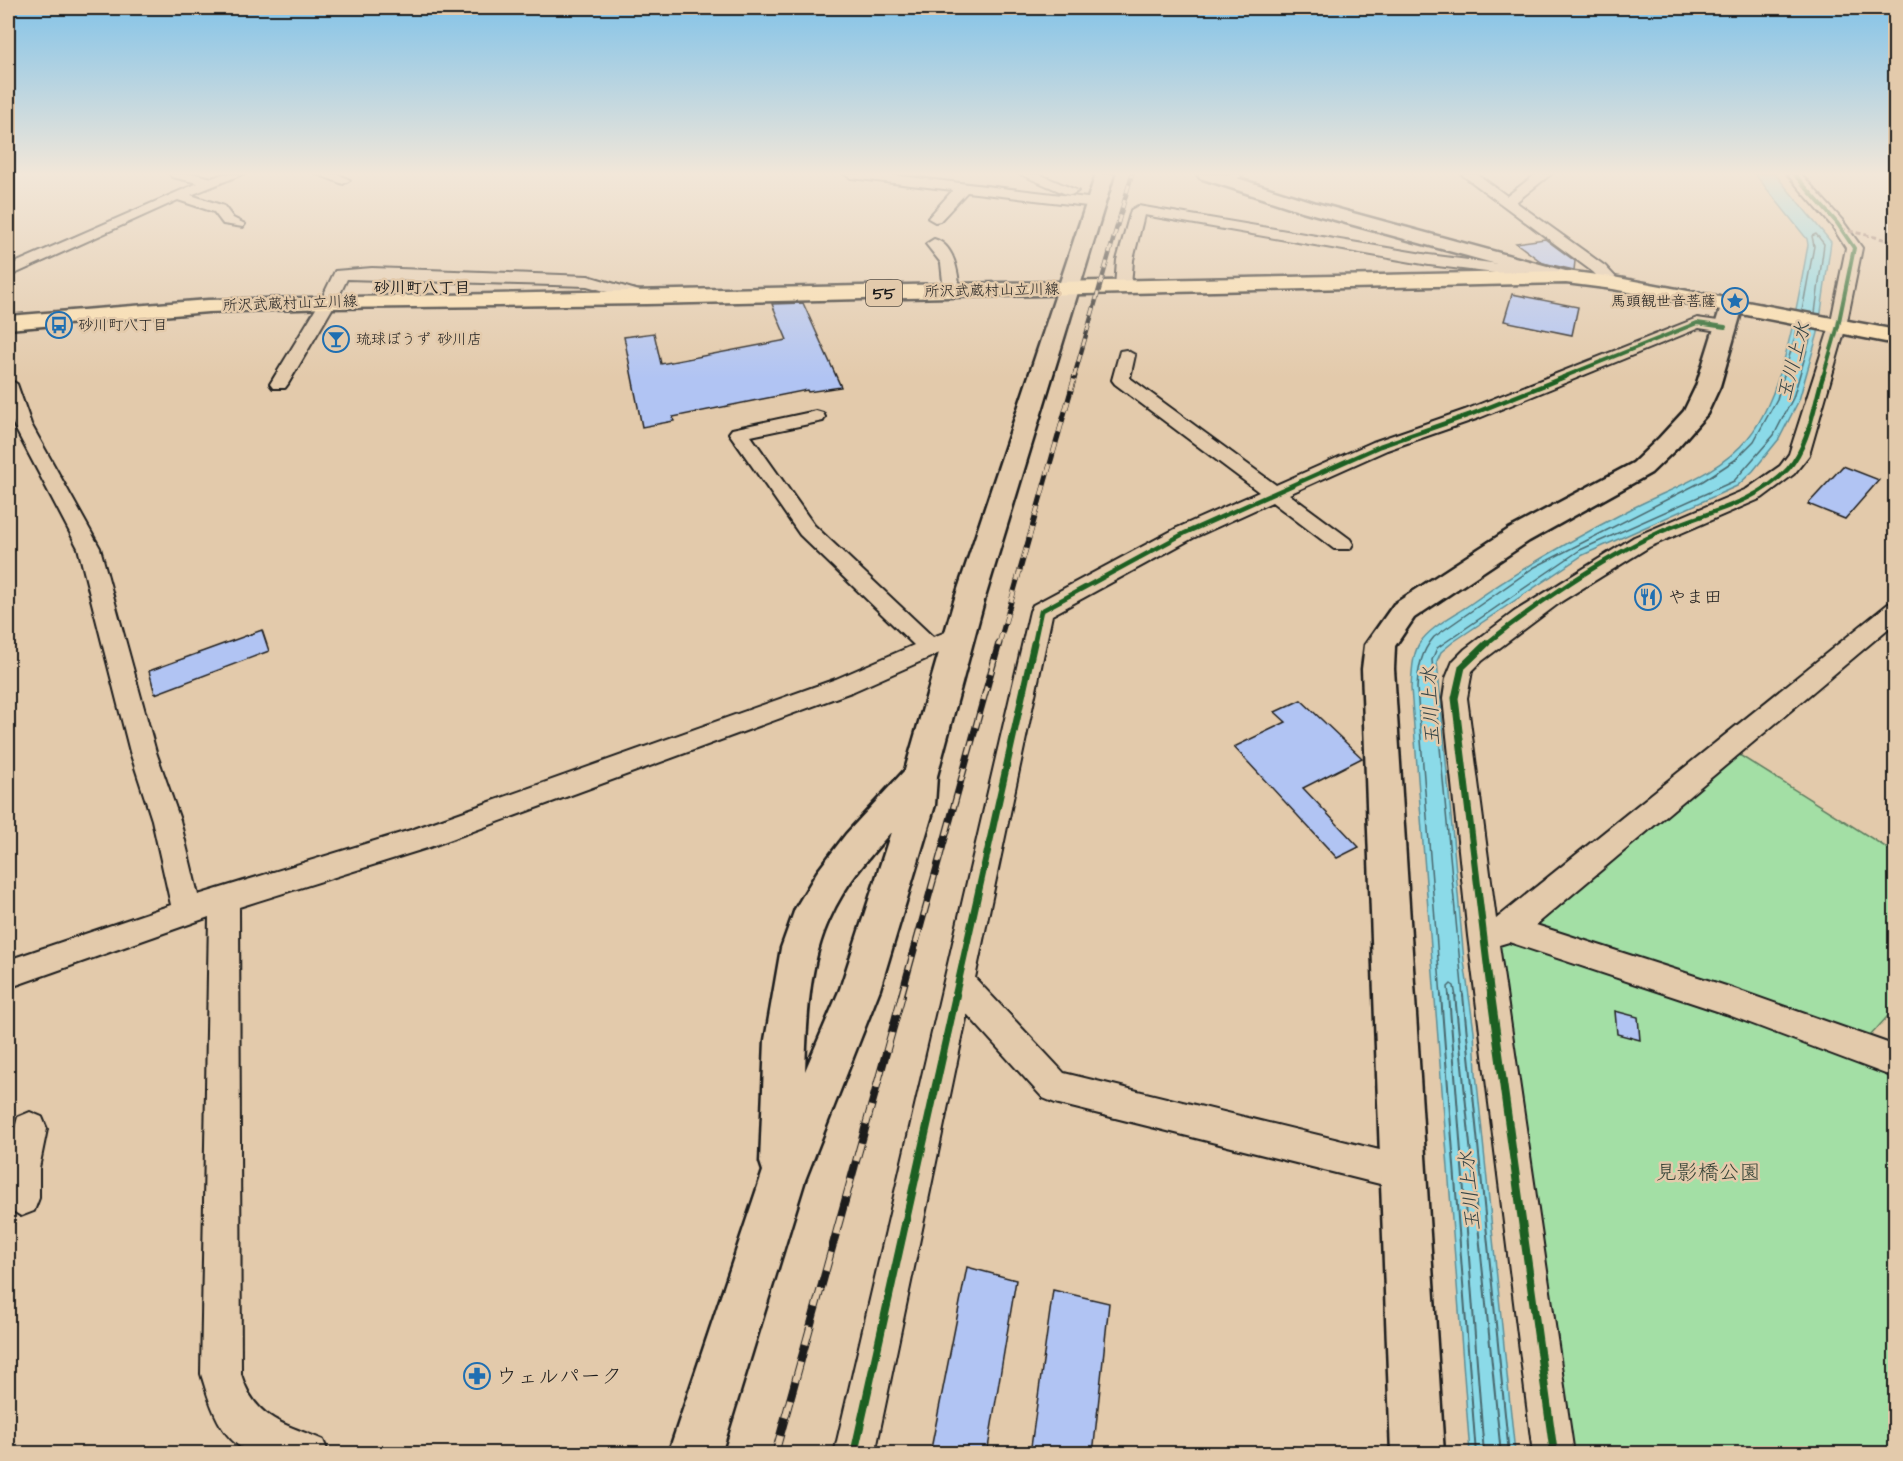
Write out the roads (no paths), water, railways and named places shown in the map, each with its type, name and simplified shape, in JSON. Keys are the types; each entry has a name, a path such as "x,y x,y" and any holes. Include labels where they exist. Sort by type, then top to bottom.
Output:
{"main road":[{"name":"所沢武蔵村山立川線","path":"8,323 208,306 328,302 647,298 1566,277 1613,283 1738,314"},
{"name":"55","path":"1738,314 1833,325 1896,337"}],"street":[{"path":"8,272 73,242"},
{"path":"694,1454 782,1180 860,989 914,816 920,776 969,601 1084,242"},
{"path":"1123,286 1125,260 1130,242"},
{"path":"1325,242 1429,260 1515,271 1530,278"},
{"path":"1438,242 1566,277"},
{"path":"1562,242 1599,269 1613,283"},
{"path":"1554,1454 1496,933 1455,698 1463,666 1494,637 1655,534 1757,492 1790,470 1799,455 1854,248 1850,242"},
{"path":"934,244 949,263 952,291"},
{"path":"279,384 328,302 341,274 372,273 588,281 647,298"},
{"path":"854,1454 1041,611 1185,533 1380,446 1472,414 1697,323 1738,314"},
{"path":"1418,1454 1378,669 1380,645 1404,611 1519,535 1642,468 1695,414 1738,314"},
{"path":"1126,355 1121,380 1275,492 1342,544"},
{"path":"8,384 22,423 89,548 143,752 166,820 187,912"},
{"path":"816,417 739,433 807,531 931,648"},
{"path":"1496,933 1896,609"},
{"path":"8,974 224,899 417,840 845,685 961,634"},
{"path":"782,1180 787,1036 795,966 809,920 829,886 877,822 920,776"},
{"path":"224,899 221,1374 232,1407 252,1430 282,1445 309,1454"},
{"path":"1496,933 1726,1000 1896,1062"},
{"path":"958,982 1054,1087 1404,1173"},
{"path":"17,1180 30,1129"}],"water":[{"name":"玉川上水","path":"1808,242 1831,242 1818,333 1799,400 1779,439 1753,471 1737,486 1583,555 1453,642 1441,652 1437,661 1464,961 1474,1031 1476,1073 1515,1453 1470,1453 1411,688 1417,649 1429,632 1442,622 1508,579 1567,543 1693,480 1736,451 1761,420 1780,373 1794,319"}],"railway":[{"path":"1074,377 1113,242"},
{"path":"999,644 1075,376"},
{"path":"901,997 999,643"},
{"path":"775,1454 902,995"}],"place":[{"name":"馬頭観世音菩薩","path":"1735,301"},
{"name":"砂川町八丁目","path":"59,325"},
{"name":"琉球ぼうず 砂川店","path":"336,339"},
{"name":"やま田","path":"1648,597"},
{"name":"ウェルパーク","path":"477,1376"}],"district":[{"name":"砂川町八丁目","path":"422,287"}],"park label":[{"name":"見影橋公園","path":"1708,1172"}]}
